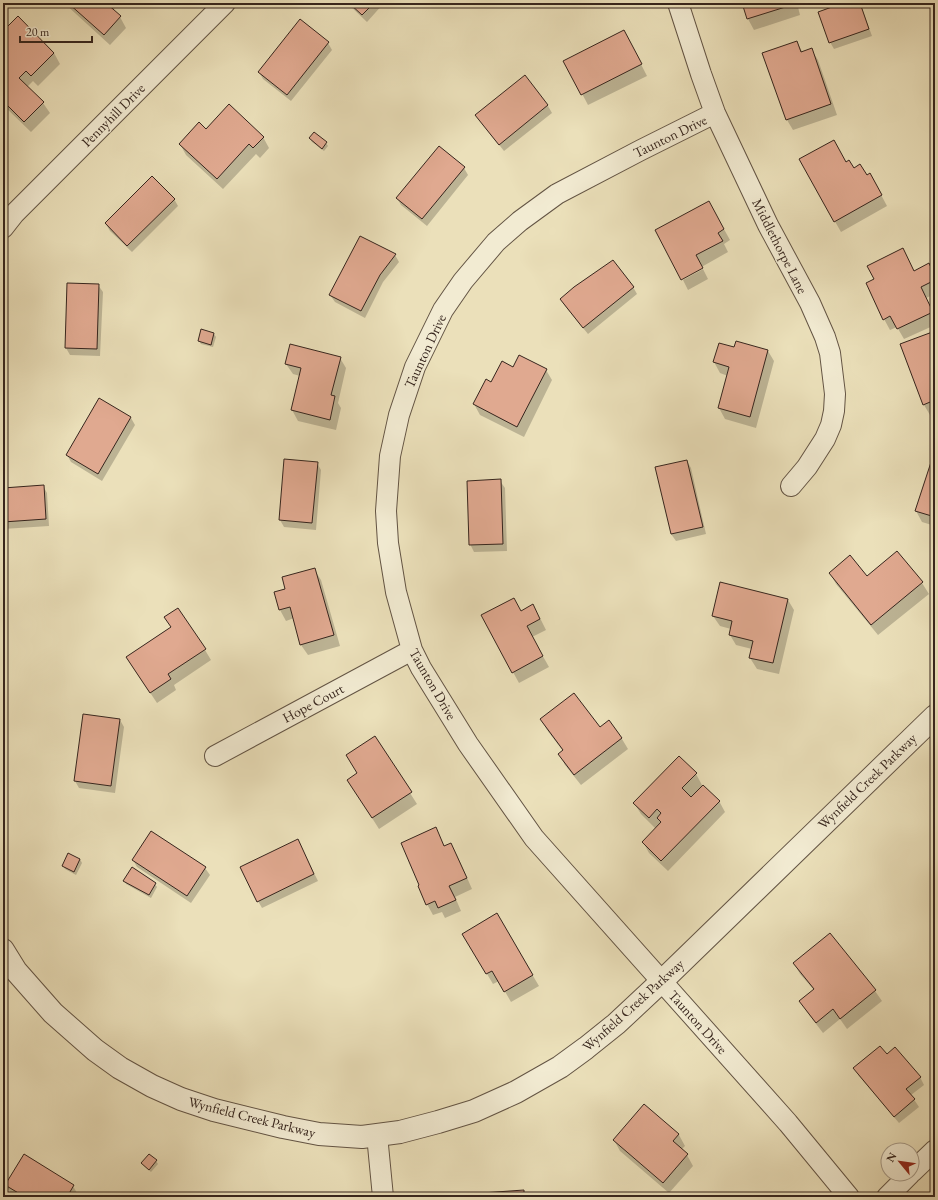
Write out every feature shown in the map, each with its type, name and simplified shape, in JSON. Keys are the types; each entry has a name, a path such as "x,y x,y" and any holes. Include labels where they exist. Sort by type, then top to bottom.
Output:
{"street":[{"name":"Pennyhill Drive","path":"3,228 20,208 225,3"},
{"name":"Middlethorpe Lane","path":"678,3 701,74 716,113 768,225 810,303 825,337 830,353 836,394 831,425 825,439 807,467 791,486"},
{"name":"Taunton Drive","path":"716,113 557,194 520,221 496,242 467,276 443,310 415,367 399,415 390,456 386,511 388,543 396,592 412,650 421,668 468,744 534,838 788,1123 849,1197"},
{"name":"Hope Court","path":"214,756 412,650"},
{"name":"Wynfield Creek Parkway","path":"3,950 16,970 53,1013 95,1050 120,1068 152,1086 181,1099 214,1110 319,1134 362,1137 400,1132 474,1111 516,1092 560,1067 586,1048 616,1024 662,981 935,716"},
{"path":"377,1135 384,1197"},
{"path":"920,1164 935,1150"},
{"path":"887,1197 902,1182"}],"building":[{"path":"68,3 106,3 121,16 104,35"},
{"path":"349,3 374,3 362,15"},
{"path":"742,3 795,3 795,4 747,19"},
{"path":"843,3 860,3 869,29 829,43 818,12"},
{"path":"18,16 54,53 31,76 26,71 19,78 44,102 24,122 3,101 3,31"},
{"path":"300,19 329,42 287,95 258,72"},
{"path":"624,30 642,64 581,95 563,61"},
{"path":"797,41 801,52 812,48 831,104 786,120 762,53"},
{"path":"525,75 548,105 499,145 475,115"},
{"path":"229,104 264,137 253,148 249,144 217,179 179,144 199,122 206,129"},
{"path":"314,132 327,142 322,149 309,138"},
{"path":"834,140 846,162 849,160 854,168 860,164 867,175 870,173 882,195 834,222 799,159"},
{"path":"439,146 465,167 422,219 396,198"},
{"path":"152,176 175,199 127,246 105,223"},
{"path":"709,201 724,229 718,233 723,241 696,255 703,268 681,280 655,230"},
{"path":"360,236 396,254 380,275 361,311 329,295"},
{"path":"903,248 914,271 929,263 935,280 921,287 933,312 897,329 890,316 883,320 866,283 874,279 867,266"},
{"path":"613,260 634,287 583,328 560,299 574,287"},
{"path":"67,283 99,284 97,349 65,348"},
{"path":"201,329 214,333 211,345 198,341"},
{"path":"935,331 935,400 923,405 900,344"},
{"path":"736,341 768,350 750,417 718,408 729,367 713,362 719,343 734,347"},
{"path":"290,344 341,357 331,395 335,396 330,420 291,410 301,368 285,364"},
{"path":"519,355 547,369 517,427 473,404 486,379 491,382 502,361 513,367"},
{"path":"99,398 131,417 98,474 66,455"},
{"path":"935,450 935,517 915,511"},
{"path":"284,459 318,462 312,523 279,520"},
{"path":"687,460 703,527 671,534 655,467"},
{"path":"501,479 503,544 469,545 467,481"},
{"path":"44,485 46,519 3,522 3,488"},
{"path":"897,551 923,582 871,625 829,573 850,555 867,576"},
{"path":"315,568 334,635 300,645 290,607 279,610 274,592 285,589 282,577"},
{"path":"720,582 788,599 773,663 749,658 753,641 729,635 732,621 712,616"},
{"path":"514,598 521,611 533,604 540,619 527,626 543,656 512,673 481,615"},
{"path":"178,608 206,649 168,674 171,679 150,693 126,657 171,627 164,617"},
{"path":"574,693 600,727 609,720 622,738 574,775 558,754 563,750 540,719"},
{"path":"83,714 120,719 111,786 74,781"},
{"path":"375,736 412,792 372,818 347,780 357,773 346,755"},
{"path":"679,756 697,773 682,788 691,797 703,785 720,801 661,861 642,842 661,822 657,818 661,813 657,809 649,818 633,803"},
{"path":"436,827 444,846 451,843 467,878 449,886 456,900 438,908 435,901 426,905 401,843"},
{"path":"151,831 206,867 187,896 132,860"},
{"path":"298,839 314,874 257,902 240,867"},
{"path":"68,853 80,859 74,872 62,866"},
{"path":"132,867 156,883 149,895 123,881"},
{"path":"497,913 533,975 504,992 492,971 486,974 462,934"},
{"path":"830,933 876,990 840,1019 833,1009 816,1023 799,1001 814,989 793,963"},
{"path":"880,1046 887,1054 895,1047 921,1077 906,1089 915,1099 894,1117 853,1068"},
{"path":"644,1104 679,1134 673,1141 688,1154 663,1183 613,1140"},
{"path":"24,1154 74,1185 67,1197 25,1197 5,1185"},
{"path":"149,1154 157,1160 149,1170 141,1163"},
{"path":"524,1190 524,1197 468,1197 468,1194"}]}
